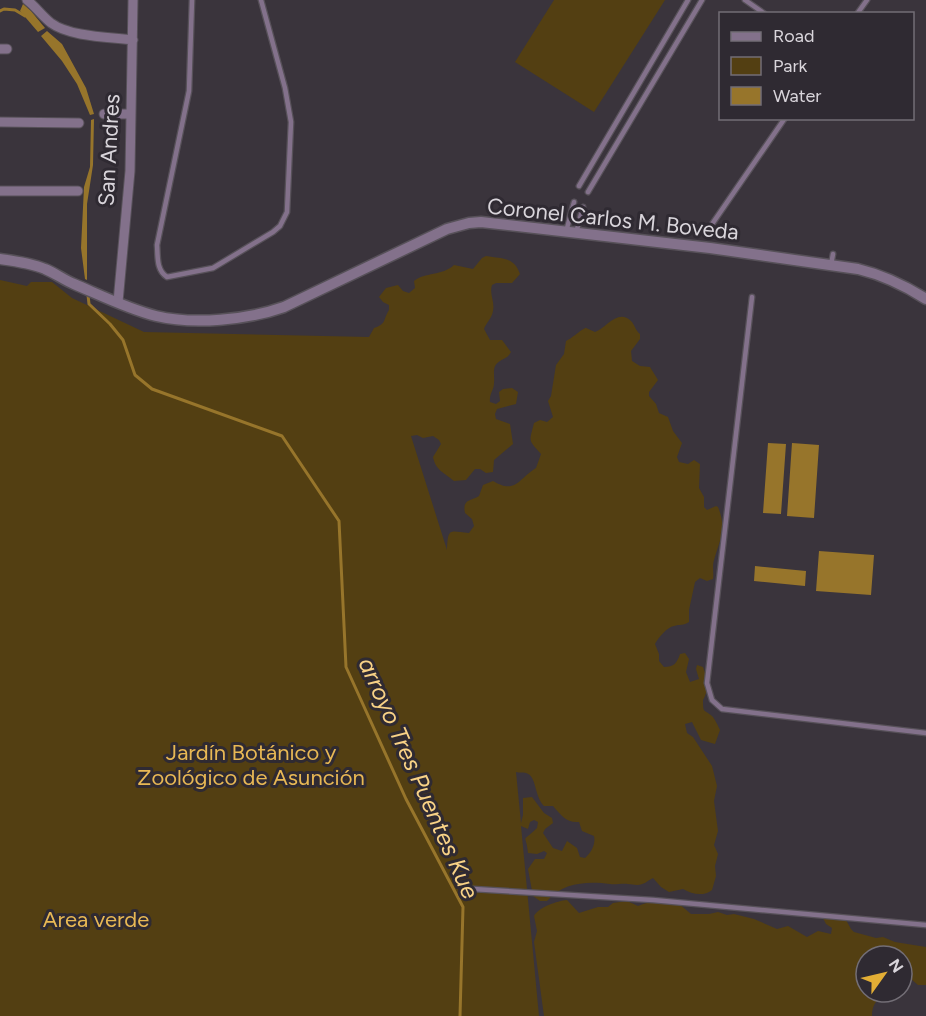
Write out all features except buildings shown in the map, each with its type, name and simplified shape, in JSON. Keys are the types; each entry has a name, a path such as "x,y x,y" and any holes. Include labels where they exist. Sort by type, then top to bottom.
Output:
{"street":[{"path":"27,0 50,22 60,28 133,40"},
{"name":"San Andres","path":"118,302 128,198 133,0"},
{"path":"104,114 131,114"},
{"path":"0,122 79,123"},
{"path":"0,191 78,191"},
{"name":"Coronel Carlos M. Boveda","path":"0,259 45,269 72,283 154,315 179,320 248,317 284,307 459,225 481,222 832,260 879,274 905,285 926,299"}],"lane":[{"path":"192,0 189,91 157,245 159,267 162,274 167,277 213,268 273,232 280,226 287,212 291,122 285,88 261,0"},
{"path":"579,186 688,0"},
{"path":"588,192 702,0"},
{"path":"745,0 762,12"},
{"path":"708,230 784,120"},
{"path":"571,232 574,202"},
{"path":"571,232 583,207"},
{"path":"752,297 707,683 712,700 722,709 926,733"},
{"path":"473,889 653,900 926,925"}],"green space":[{"path":"554,0 665,0 594,112 515,62"},
{"name":"Jardín Botánico y Zoológico de Asunción","path":"486,256 511,261 520,274 512,283 492,285 493,311 484,329 490,340 502,340 511,352 495,365 490,402 496,404 500,401 499,392 503,389 512,388 518,392 516,404 497,409 495,414 496,419 510,424 513,444 494,460 493,472 486,473 475,469 466,480 454,481 434,462 433,457 441,444 439,440 433,436 423,438 417,435 411,436 447,550 448,537 451,532 469,533 474,526 464,508 468,501 479,496 483,485 493,481 501,485 512,486 536,468 541,454 532,443 531,434 534,423 540,420 547,422 553,417 548,401 551,396 556,365 564,354 566,341 584,328 595,332 612,320 621,317 631,321 640,334 640,339 631,351 632,361 640,366 650,367 658,380 649,392 649,396 656,404 659,413 668,417 673,431 682,443 677,457 679,462 688,464 694,460 700,464 699,488 704,497 704,507 707,510 716,506 721,515 722,528 713,562 713,579 707,581 700,578 695,582 689,622 668,628 655,644 659,661 664,667 673,665 680,654 685,653 689,659 686,672 690,682 699,679 697,665 703,667 707,684 703,700 704,711 713,717 720,730 715,744 701,740 692,722 685,724 687,733 693,737 712,766 717,786 714,801 718,831 714,845 718,854 712,890 701,894 683,889 669,892 653,878 639,885 576,884 560,890 547,901 540,901 533,896 528,869 535,859 544,859 547,853 544,851 537,854 528,853 525,839 537,828 538,822 534,820 530,822 528,829 521,826 539,1016 0,1016 0,280 27,286 31,282 52,282 72,298 144,332 369,337 374,328 383,323 389,310 389,305 379,297 386,288 398,285 403,291 409,293 415,288 414,281 418,278 444,271 454,265 473,269","holes":["516,772 530,775 544,806 553,806 567,820 579,822 582,831 594,836 592,848 585,858 580,857 577,848 567,841 562,851 553,848 543,833 553,823 552,818 544,813 532,797 523,798 521,823"]},
{"path":"567,900 579,913 627,901 638,906 653,902 678,903 691,914 718,912 727,915 734,914 754,919 777,929 788,926 807,937 818,931 831,934 832,928 823,918 846,920 854,932 907,944 854,944 854,1004 875,1004 872,1016 544,1016 534,942 537,931 534,916 540,910"},
{"path":"914,945 926,947 926,985 918,985 914,982"}],"water":[{"path":"23,4 45,28 38,32 20,11"},
{"path":"47,31 62,44 86,88 94,114 90,115 77,84 41,36"},
{"path":"94,119 93,165 87,204 87,280 81,248 84,187 90,167 91,120"},
{"path":"768,443 786,444 781,514 763,513"},
{"path":"792,443 819,445 814,518 787,516"},
{"path":"819,551 874,555 871,595 816,591"},
{"path":"755,566 806,571 805,586 754,581"}],"waterway":[{"name":"arroyo Tres Puentes Kue","path":"0,11 15,10 25,16"},
{"name":"arroyo Tres Puentes Kue","path":"88,295 89,304 123,340 135,375 152,389 282,436 339,521 346,667 406,799 463,907 460,1016"}],"park label":[{"name":"Area verde","path":"96,919"}]}
